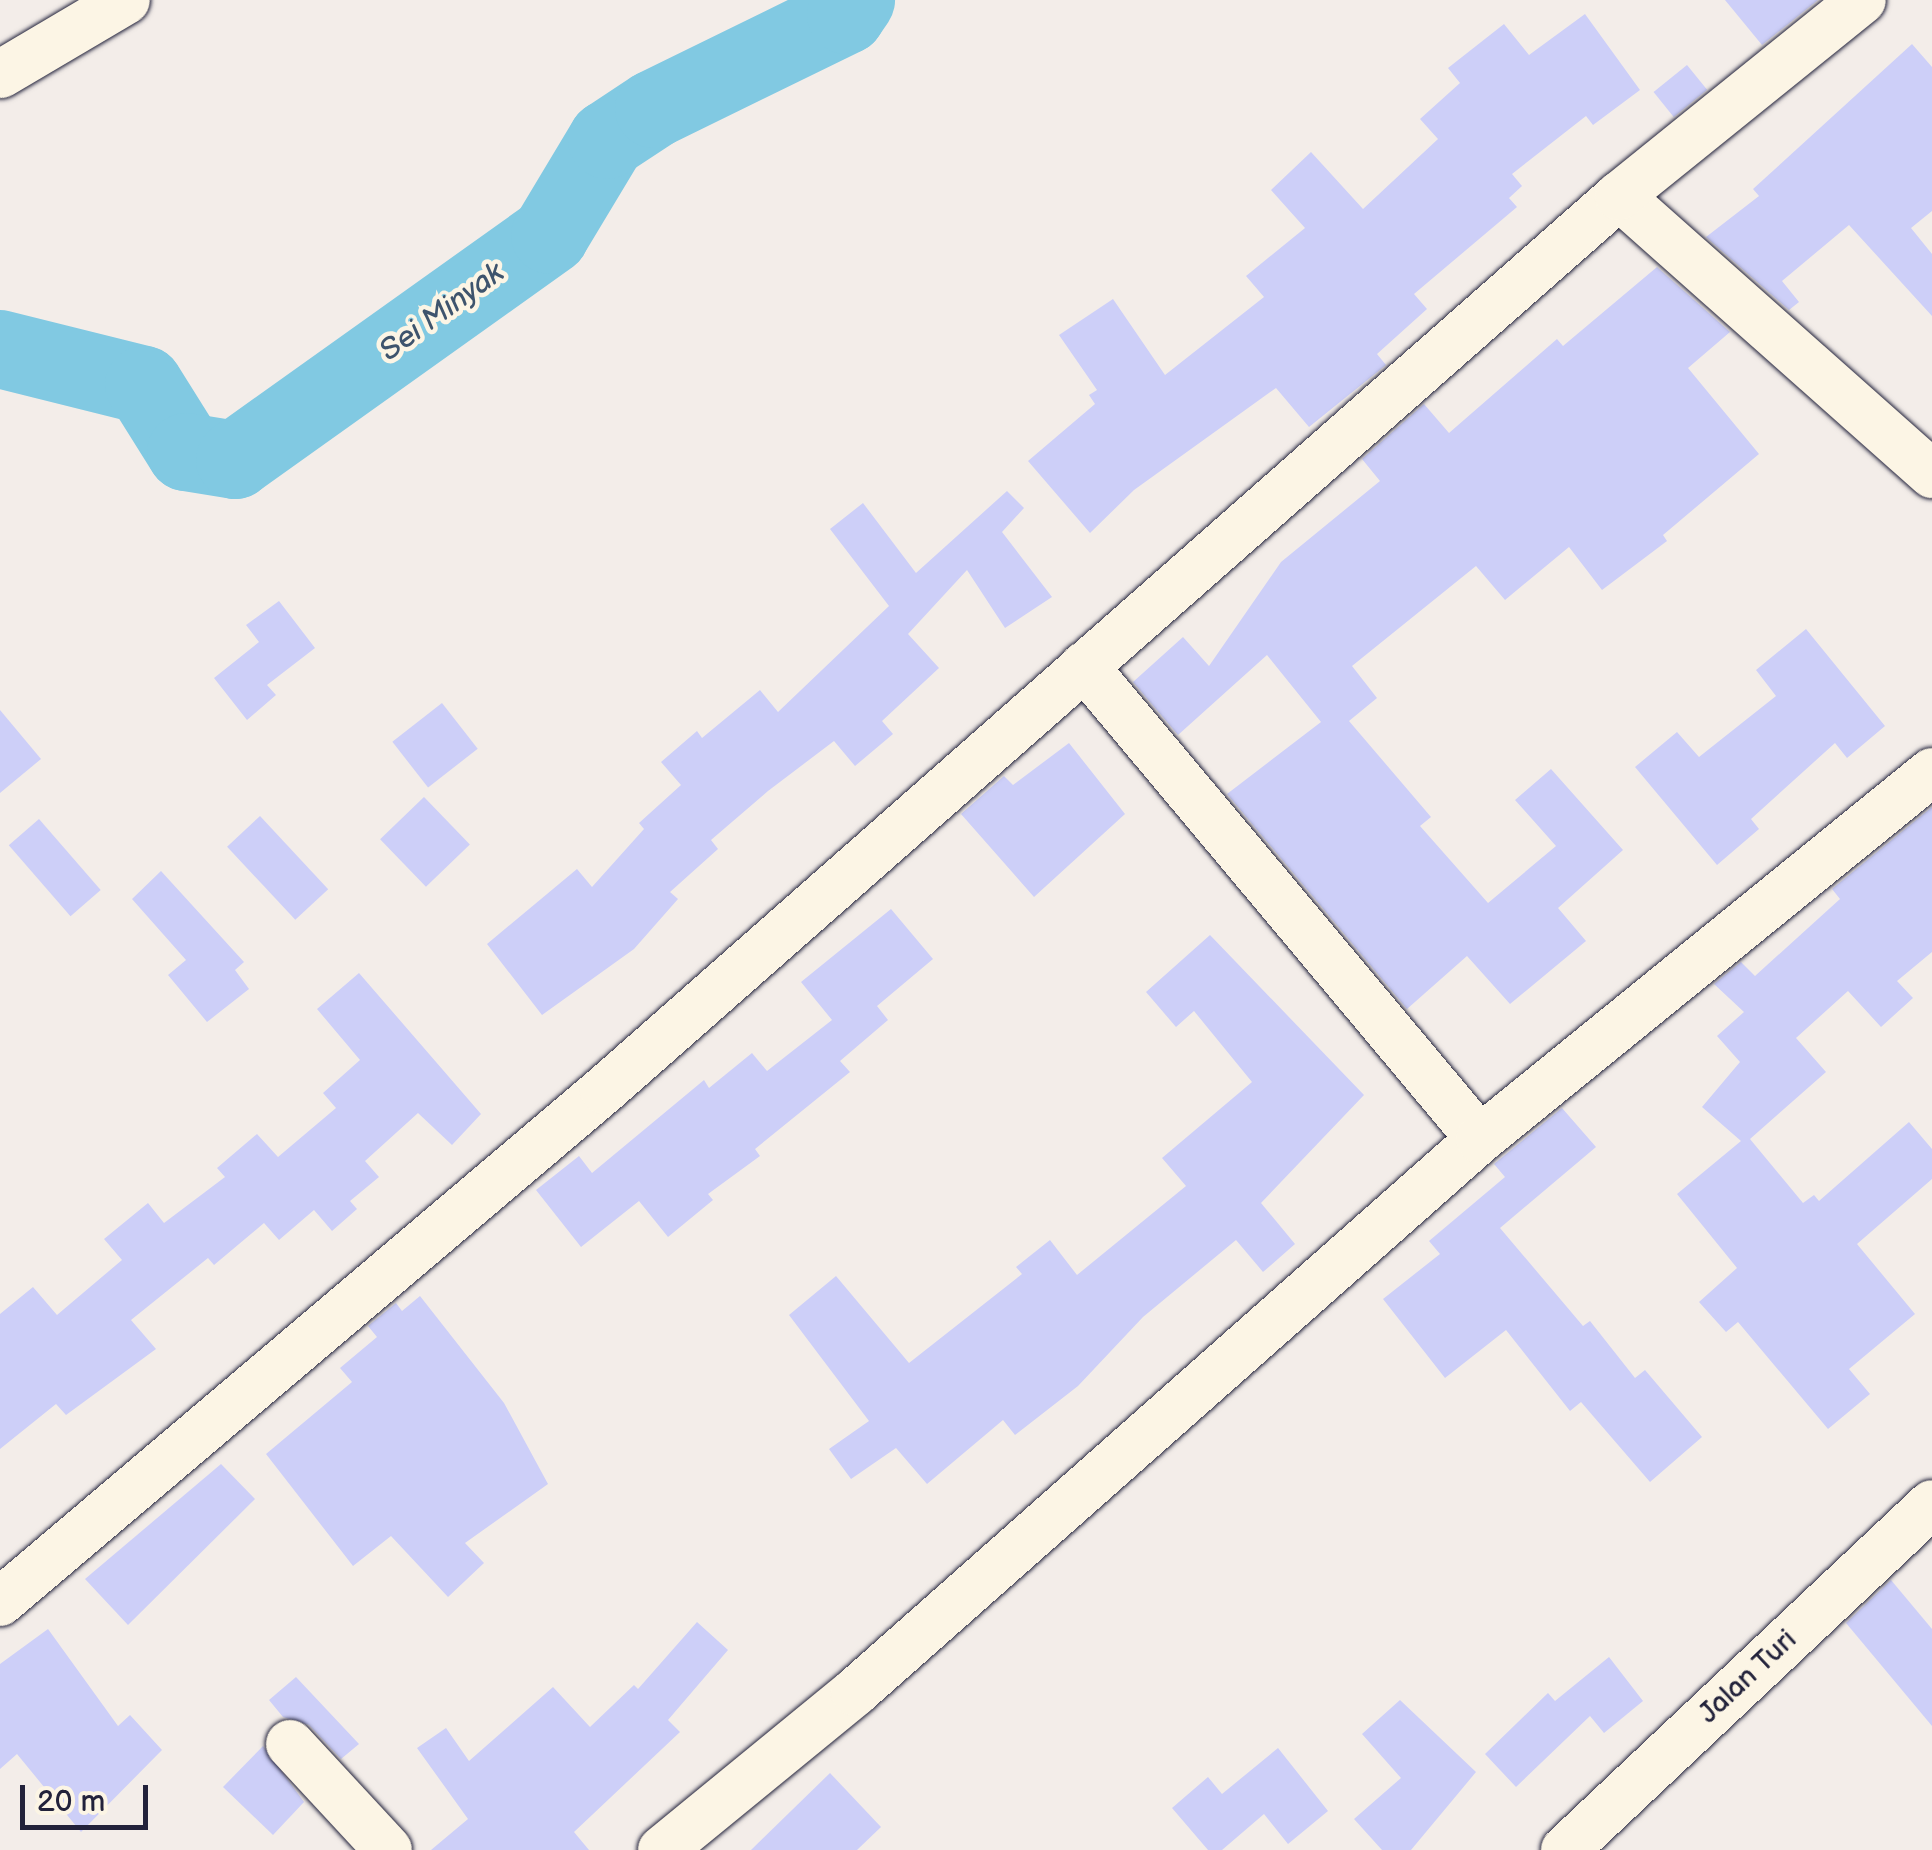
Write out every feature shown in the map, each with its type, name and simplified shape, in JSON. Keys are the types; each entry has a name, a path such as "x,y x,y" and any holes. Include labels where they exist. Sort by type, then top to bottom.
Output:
{"street":[{"path":"2,74 126,0"},
{"path":"0,1602 604,1090 1619,196 1862,0"},
{"path":"1619,196 1932,474"},
{"path":"1084,666 1480,1138"},
{"path":"662,1850 854,1692 1480,1138 1932,772"},
{"name":"Jalan Turi","path":"1564,1850 1932,1504"},
{"path":"290,1744 388,1850"}],"building":[{"path":"1725,0 1818,0 1762,45"},
{"path":"1585,14 1640,90 1593,125 1586,116 1512,174 1522,186 1509,198 1517,207 1414,294 1427,309 1377,354 1386,365 1309,427 1276,388 1134,490 1090,533 1028,461 1095,404 1089,395 1097,390 1059,335 1113,299 1165,375 1264,297 1246,276 1305,228 1271,190 1311,152 1363,209 1438,139 1420,119 1460,83 1448,68 1504,24 1529,55"},
{"path":"1912,44 1932,67 1932,211 1911,228 1932,254 1932,316 1849,225 1782,281 1799,302 1789,310 1706,237 1759,196 1753,189"},
{"path":"1687,65 1707,90 1674,117 1654,92"},
{"path":"1657,267 1730,332 1688,368 1759,454 1663,535 1667,541 1602,590 1569,547 1505,600 1476,566 1352,666 1377,698 1349,721 1431,817 1420,826 1488,903 1556,846 1515,800 1551,769 1623,850 1558,908 1586,941 1510,1004 1467,956 1407,1009 1227,794 1321,722 1267,655 1178,735 1133,682 1183,637 1209,666 1281,562 1380,481 1362,459 1424,404 1449,433 1557,339 1563,346"},
{"path":"1007,491 1024,508 1002,532 1052,597 1005,628 967,570 908,634 939,668 882,721 893,734 855,766 834,741 768,791 711,840 718,849 670,892 678,899 634,949 542,1015 487,944 577,869 592,887 644,829 639,823 681,785 661,762 697,731 702,738 760,690 778,712 889,606 830,529 863,503 916,573"},
{"path":"279,601 315,648 267,685 276,695 247,720 214,678 259,642 246,625"},
{"path":"1806,629 1885,726 1847,758 1835,743 1751,819 1759,829 1717,865 1635,767 1677,732 1699,757 1776,696 1756,670"},
{"path":"442,703 478,749 428,787 392,742"},
{"path":"0,710 41,759 0,793"},
{"path":"1069,743 1125,814 1034,897 961,814 1004,776 1013,785"},
{"path":"424,797 470,844 426,887 380,839"},
{"path":"1932,807 1932,952 1897,981 1913,998 1881,1027 1848,991 1796,1038 1826,1072 1750,1139 1803,1203 1814,1195 1819,1201 1909,1122 1932,1149 1932,1179 1857,1244 1915,1314 1849,1369 1870,1394 1828,1429 1738,1322 1726,1332 1699,1302 1737,1268 1677,1194 1741,1141 1702,1107 1740,1062 1717,1036 1744,1012 1714,984 1741,962 1755,976 1840,899 1832,889"},
{"path":"260,816 328,889 295,920 227,847"},
{"path":"39,819 101,890 70,916 9,845"},
{"path":"161,871 244,962 235,970 249,989 207,1022 168,975 186,960 132,899"},
{"path":"891,909 933,959 877,1006 888,1020 840,1061 850,1072 755,1149 760,1156 708,1194 713,1200 668,1237 639,1201 581,1247 536,1190 579,1156 592,1173 704,1080 709,1088 752,1053 767,1071 832,1020 801,982"},
{"path":"1210,935 1364,1095 1261,1203 1295,1244 1263,1272 1236,1240 1143,1317 1078,1386 1015,1435 1003,1420 927,1484 896,1448 851,1479 829,1449 869,1421 789,1315 836,1276 909,1363 1022,1274 1016,1267 1050,1240 1077,1275 1186,1186 1162,1158 1252,1082 1194,1011 1176,1027 1146,992"},
{"path":"359,973 481,1114 452,1145 418,1113 365,1161 379,1177 350,1201 357,1209 332,1231 314,1210 279,1240 264,1223 214,1265 208,1258 131,1320 156,1349 66,1415 56,1404 0,1449 0,1314 33,1287 57,1315 122,1260 104,1239 148,1203 164,1223 225,1177 217,1168 257,1134 278,1157 336,1108 323,1093 360,1060 317,1009"},
{"path":"1562,1108 1596,1147 1500,1228 1583,1326 1590,1321 1635,1378 1645,1370 1702,1437 1650,1482 1581,1402 1570,1411 1506,1330 1445,1378 1383,1299 1440,1254 1429,1241 1505,1177 1494,1164"},
{"path":"420,1296 504,1403 548,1484 465,1543 484,1563 448,1597 391,1536 353,1566 266,1454 352,1382 340,1368 377,1337 368,1326 396,1303 402,1311"},
{"path":"221,1464 255,1499 128,1625 85,1579"},
{"path":"1891,1580 1932,1629 1932,1726 1846,1623"},
{"path":"697,1622 728,1650 668,1720 680,1732 574,1832 589,1850 431,1850 468,1819 417,1748 446,1728 469,1761 553,1687 590,1727 634,1685 638,1689"},
{"path":"48,1629 118,1726 130,1715 162,1750 81,1832 17,1754 0,1769 0,1664"},
{"path":"1609,1657 1643,1701 1604,1733 1590,1716 1516,1787 1485,1754 1548,1693 1555,1701"},
{"path":"296,1677 359,1744 341,1759 309,1725 283,1717 269,1700"},
{"path":"1400,1700 1476,1772 1411,1850 1382,1850 1354,1819 1401,1778 1362,1734"},
{"path":"263,1746 304,1802 273,1835 223,1787"},
{"path":"1278,1748 1328,1811 1288,1844 1264,1814 1222,1850 1208,1850 1172,1808 1208,1777 1222,1794"},
{"path":"830,1773 881,1827 857,1850 751,1850"}],"waterway":[{"name":"Sei Minyak","path":"0,349 144,385 186,452 235,460 550,235 607,140 654,109 846,15 856,0"}]}
